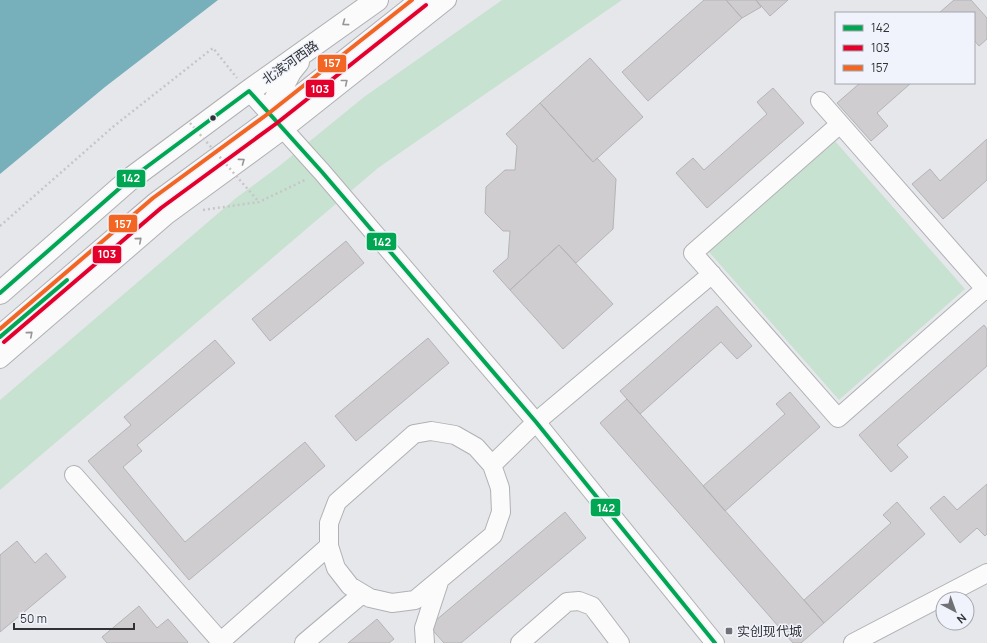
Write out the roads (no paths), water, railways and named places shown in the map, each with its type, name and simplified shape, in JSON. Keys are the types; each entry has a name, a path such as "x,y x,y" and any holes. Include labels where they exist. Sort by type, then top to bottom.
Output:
{"main road":[{"name":"北滨河西路","path":"0,292 129,180 249,91 376,0"},
{"path":"0,337 157,203 278,124 422,0"},
{"path":"278,124 274,102 290,72 309,48"}],"street":[{"path":"0,359 167,215 278,124 447,0"},
{"path":"249,91 322,172 536,422 715,643"},
{"path":"820,101 986,290 838,418 693,253 840,124"},
{"path":"492,465 536,422 712,274"},
{"path":"431,431 455,435 476,447 492,465 500,488 501,512 493,535 415,600 392,603 370,598 362,594 350,586 336,568 329,546 329,523 337,502 414,434 431,431"},
{"path":"74,475 220,643 329,546"},
{"path":"853,643 878,638 987,574"},
{"path":"425,643 424,628 440,579"},
{"path":"304,643 362,594"},
{"path":"520,643 567,602 579,601 592,606 620,643"}],"water":[{"path":"0,0 218,0 105,87 0,174"}],"place":[{"name":"实创现代城","path":"729,631"}]}
